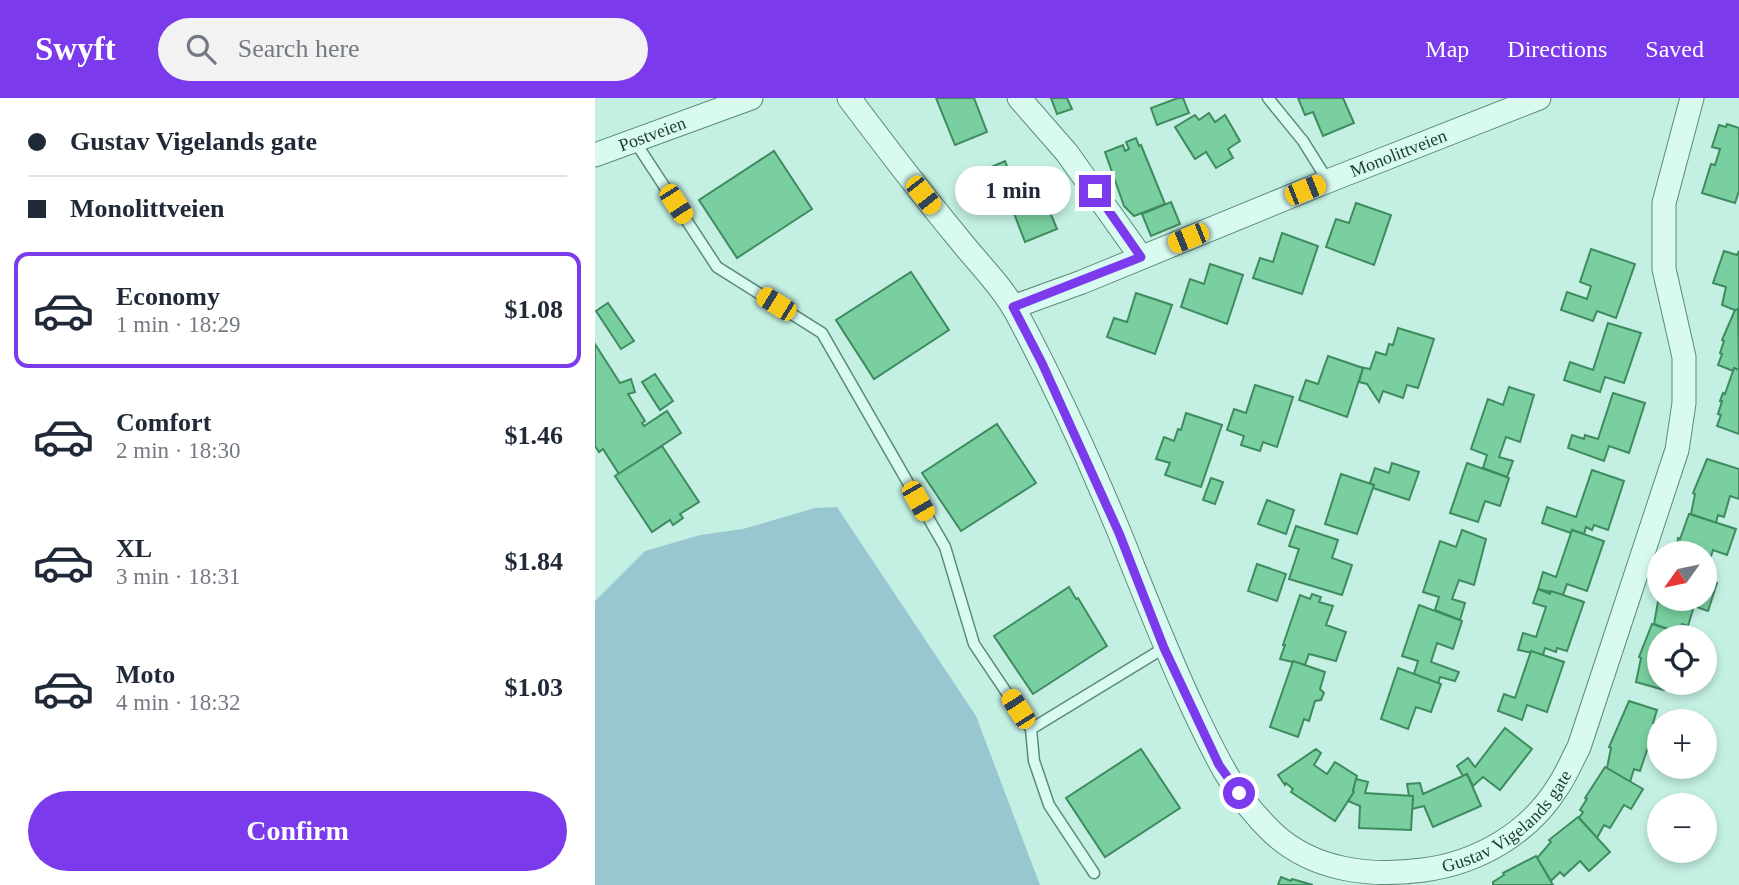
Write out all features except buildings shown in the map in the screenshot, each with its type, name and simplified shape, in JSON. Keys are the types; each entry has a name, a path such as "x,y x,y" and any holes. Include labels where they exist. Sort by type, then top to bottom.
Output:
{"street":[{"name":"Postveien","path":"595,155 751,98"},
{"name":"Gustav Vigelands gate","path":"849,98 1013,307 1042,363 1114,521 1164,648 1219,765 1274,834 1299,851 1330,866 1364,873 1399,873 1445,867 1485,852 1512,836 1539,812 1559,785 1579,747 1677,450 1684,403 1684,357 1664,269 1664,203 1692,98"},
{"path":"1019,98 1067,153 1141,257"},
{"name":"Monolittveien","path":"1013,307 1539,98"}],"lane":[{"path":"1268,98 1303,141 1328,181"},
{"path":"634,140 717,267 822,333 945,547 974,644 1031,729 1034,761 1049,805 1094,873"},
{"path":"1031,729 1164,648"}],"shaded area":[{"path":"837,507 976,716 1040,885 595,885 595,601 645,551 700,535 743,529 815,508"}],"route":[{"path":"1095,191 1141,257 1013,307 1042,363 1119,533 1164,648 1219,765 1239,793"}]}
